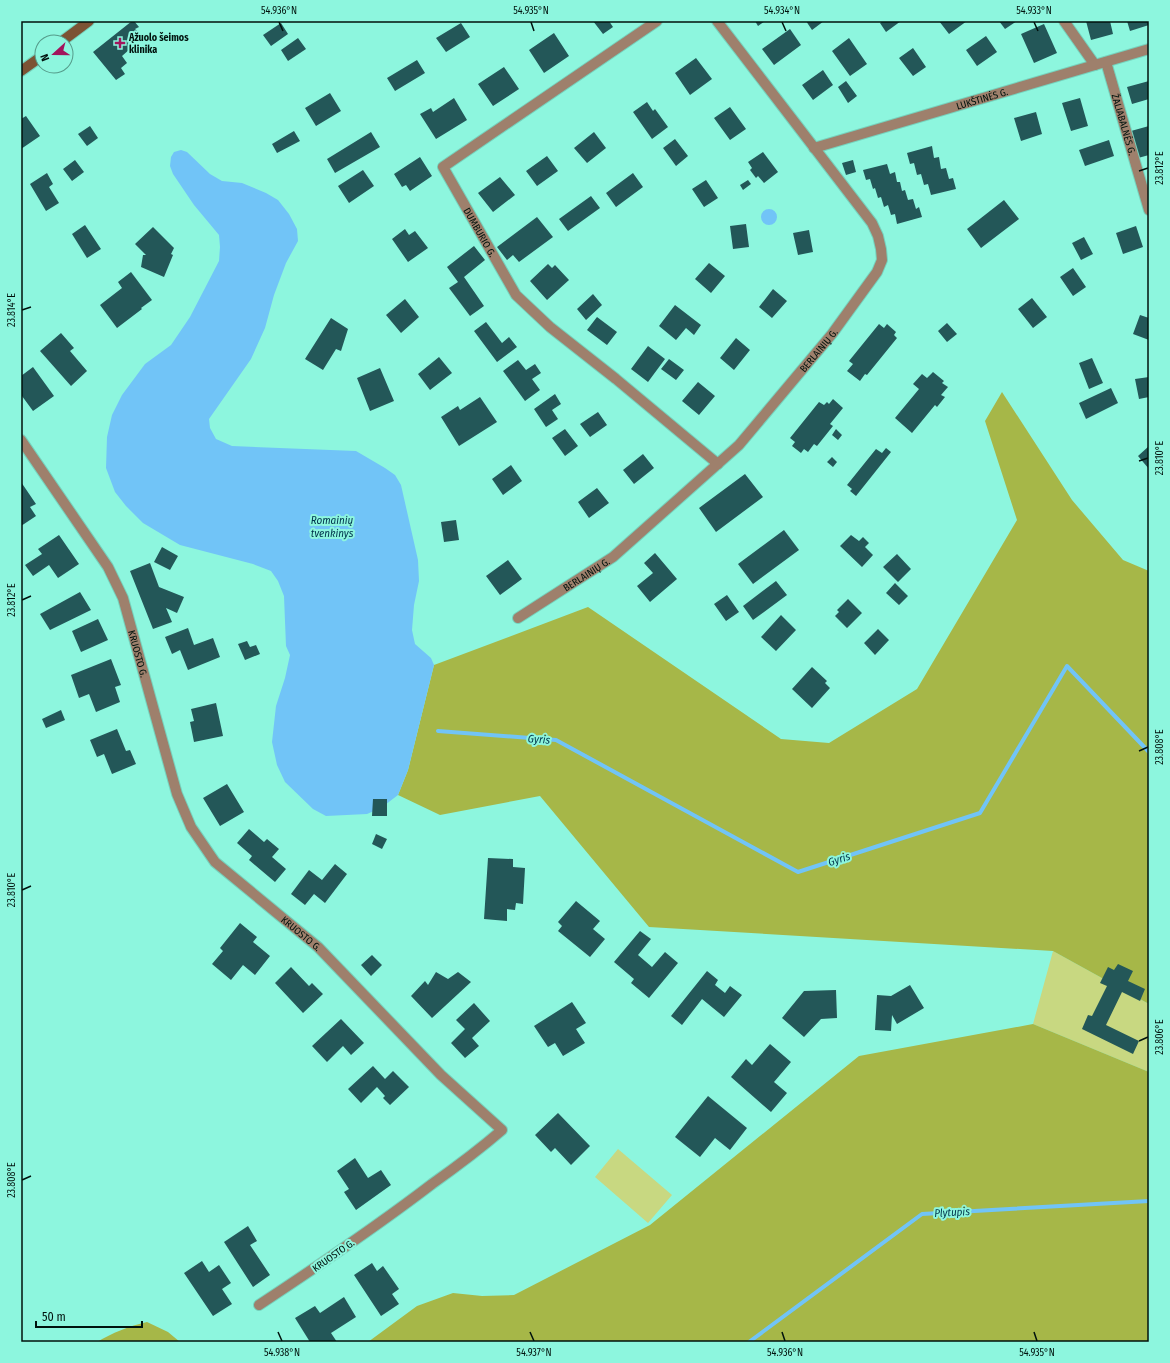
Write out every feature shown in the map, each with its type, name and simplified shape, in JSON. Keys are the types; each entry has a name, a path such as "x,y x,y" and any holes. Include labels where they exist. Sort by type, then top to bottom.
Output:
{"main road":[{"path":"72,34 89,21"},
{"path":"21,71 34,62"}],"street":[{"name":"DUMBURIO G.","path":"658,21 443,167 516,294 550,327 616,379 718,464"},
{"name":"BERLAINIŲ G.","path":"518,618 613,557 739,445 832,334 877,272 882,260 878,236 872,223 717,21"},
{"path":"1064,21 1095,65"},
{"name":"LUKŠTINĖS G.","path":"814,148 1149,49"},
{"name":"ŽALIABALNĖS G.","path":"1106,62 1149,210"},
{"name":"KRUOSTO G.","path":"21,440 108,567 123,598 177,794 191,827 215,862 318,947 441,1075 502,1130 485,1145 404,1205 300,1278 258,1304"}],"green space":[{"path":"1002,392 1072,500 1123,560 1149,571 1149,1004 1053,951 649,927 540,796 440,815 398,795 408,770 434,665 588,607 781,739 829,743 917,689 1017,520 985,421"},
{"path":"1053,951 1149,1004 1149,1072 1033,1024"},
{"path":"1033,1024 1149,1072 1149,1342 368,1342 417,1306 453,1293 482,1296 514,1295 650,1225 859,1056"},
{"path":"618,1149 672,1195 648,1223 595,1177"},
{"path":"147,1322 168,1332 180,1342 97,1342 121,1330"}],"water":[{"name":"Romainių tvenkinys","path":"181,150 187,152 210,174 222,181 242,183 266,193 278,200 289,214 297,229 298,241 286,263 274,295 265,328 251,359 209,419 210,428 216,439 232,446 356,451 395,475 401,485 418,560 419,581 414,605 412,630 415,644 431,658 434,665 408,770 398,795 381,808 367,814 326,816 313,809 285,782 277,765 272,742 276,706 285,678 290,655 286,646 284,596 278,581 271,571 253,564 180,545 143,523 126,506 115,492 106,468 107,437 112,415 122,395 145,364 171,345 190,317 219,261 219,235 194,205 173,174 170,166 171,157 174,152"},
{"path":"769,209 775,211 777,217 775,223 769,225 763,223 761,217 763,211"}],"building":[{"path":"132,21 134,21 139,27 135,29 138,32 131,38 134,41 128,46 130,49 122,56 127,63 121,68 125,74 116,80 93,52"},
{"path":"593,21 609,21 613,27 603,34"},
{"path":"755,21 765,21 758,26"},
{"path":"806,21 824,21 812,30"},
{"path":"883,21 901,21 886,32 880,23"},
{"path":"939,21 967,21 949,34"},
{"path":"999,21 1017,21 1005,29"},
{"path":"1086,21 1110,21 1113,34 1091,40"},
{"path":"1127,21 1148,21 1149,25 1130,31"},
{"path":"281,23 288,34 271,46 263,35"},
{"path":"461,23 470,37 446,52 436,38"},
{"path":"1044,24 1057,53 1034,63 1021,34"},
{"path":"790,29 801,45 774,65 762,49"},
{"path":"554,33 569,56 544,73 529,50"},
{"path":"986,36 997,52 977,66 966,50"},
{"path":"298,38 306,49 288,61 281,50"},
{"path":"849,38 867,64 850,76 832,51"},
{"path":"913,48 926,67 913,76 899,58"},
{"path":"696,58 712,79 690,95 675,73"},
{"path":"417,60 425,73 395,91 387,78"},
{"path":"504,67 519,89 493,106 478,84"},
{"path":"823,70 833,85 813,100 802,85"},
{"path":"846,81 857,96 848,103 838,87"},
{"path":"1149,81 1149,99 1132,104 1127,87"},
{"path":"330,93 341,111 316,126 305,108"},
{"path":"454,98 467,120 436,139 420,114 431,108 433,112"},
{"path":"1080,98 1088,126 1071,131 1062,103"},
{"path":"647,102 653,111 655,109 668,127 652,139 633,112"},
{"path":"730,107 746,129 730,140 714,118"},
{"path":"1036,112 1042,134 1021,141 1014,118"},
{"path":"26,116 40,136 21,149 21,119"},
{"path":"90,126 98,138 87,146 78,134"},
{"path":"1149,126 1149,155 1138,158 1131,131"},
{"path":"294,131 300,141 277,153 272,144"},
{"path":"371,132 380,147 335,173 327,159"},
{"path":"594,132 606,148 587,163 574,148"},
{"path":"675,139 688,156 676,166 663,148"},
{"path":"1109,140 1114,156 1085,166 1079,150"},
{"path":"932,146 934,158 939,157 941,169 946,168 949,179 953,178 956,189 931,195 928,184 924,185 921,174 917,175 914,163 910,164 907,153"},
{"path":"763,152 778,172 764,183 758,176 756,178 750,170 752,168 748,162"},
{"path":"547,156 558,171 537,186 526,171"},
{"path":"420,157 432,176 410,191 406,185 402,187 394,174"},
{"path":"75,160 84,172 72,181 63,169"},
{"path":"853,160 856,172 846,175 842,163"},
{"path":"887,164 890,174 895,172 897,182 900,182 902,191 905,190 908,200 913,199 916,209 919,207 922,217 897,224 895,214 891,215 888,205 884,207 881,197 878,198 875,188 873,189 870,179 866,180 863,170"},
{"path":"363,170 374,186 349,203 338,186"},
{"path":"47,173 53,184 49,187 59,203 46,211 30,184"},
{"path":"633,173 643,187 616,207 606,193"},
{"path":"500,177 515,195 493,212 478,193"},
{"path":"706,180 718,198 704,207 692,189"},
{"path":"748,180 751,184 743,190 740,185"},
{"path":"591,196 600,208 568,231 559,219"},
{"path":"1004,200 1019,219 981,248 967,229"},
{"path":"537,217 553,237 519,262 513,255 507,260 497,247"},
{"path":"746,224 749,247 733,249 730,226"},
{"path":"85,225 101,249 87,258 72,234"},
{"path":"1136,226 1143,247 1123,254 1116,233"},
{"path":"153,227 174,248 171,254 173,255 164,277 141,267 143,255 146,255 135,244"},
{"path":"405,229 409,235 415,231 428,248 408,262 392,239"},
{"path":"809,230 813,252 798,255 793,233"},
{"path":"1084,237 1093,254 1081,260 1072,243"},
{"path":"474,246 485,260 464,277 484,306 470,316 449,288 458,282 447,267"},
{"path":"709,263 725,276 711,293 695,279"},
{"path":"548,264 552,268 555,265 569,280 547,300 530,281"},
{"path":"1073,268 1086,287 1073,296 1060,277"},
{"path":"131,272 152,300 117,328 100,305 122,288 118,282"},
{"path":"773,289 787,301 772,318 759,307"},
{"path":"593,294 602,305 586,320 577,309"},
{"path":"1032,298 1047,317 1033,328 1018,309"},
{"path":"405,299 419,317 401,333 386,315"},
{"path":"675,305 701,325 694,335 686,328 676,340 659,326"},
{"path":"1140,315 1149,318 1149,340 1133,334"},
{"path":"597,317 617,332 607,345 587,330"},
{"path":"331,318 348,329 341,351 336,349 323,370 305,359"},
{"path":"486,322 502,343 509,337 517,347 497,362 474,331"},
{"path":"947,323 957,334 947,342 938,331"},
{"path":"879,324 884,328 887,324 896,332 894,335 897,338 867,375 865,374 860,381 847,371 853,364 849,361"},
{"path":"61,333 74,348 70,351 87,371 71,386 40,351"},
{"path":"736,338 750,350 734,370 720,358"},
{"path":"648,346 665,359 648,382 631,369"},
{"path":"439,357 452,373 430,390 418,374"},
{"path":"1092,358 1103,383 1089,389 1079,363"},
{"path":"669,359 684,370 676,380 661,369"},
{"path":"518,360 526,370 535,364 541,373 532,379 540,390 525,401 503,371"},
{"path":"33,367 54,396 33,411 22,396 21,397 21,376"},
{"path":"380,368 394,401 370,411 357,378"},
{"path":"933,372 944,381 942,383 948,387 941,395 945,397 937,407 935,405 912,433 895,418 919,389 913,384 922,374 927,378"},
{"path":"1149,377 1149,397 1139,399 1135,379"},
{"path":"698,382 715,396 699,415 682,401"},
{"path":"1111,388 1118,403 1086,419 1079,403"},
{"path":"555,394 561,404 552,410 558,419 546,427 534,409"},
{"path":"480,397 497,422 459,446 441,417 458,406 460,410"},
{"path":"833,399 843,408 830,424 833,426 817,446 814,444 808,452 804,449 801,453 792,446 795,442 790,438 819,402 824,405 827,402 829,404"},
{"path":"598,412 607,425 590,437 580,424"},
{"path":"565,429 578,446 565,456 552,438"},
{"path":"836,429 842,435 838,440 832,435"},
{"path":"1149,446 1149,469 1138,456"},
{"path":"886,448 891,452 856,496 850,491 852,489 847,485 876,449 882,453"},
{"path":"643,454 654,468 634,484 623,470"},
{"path":"832,457 837,462 833,467 827,462"},
{"path":"511,465 522,481 503,495 492,479"},
{"path":"745,474 763,497 716,532 699,508"},
{"path":"21,482 36,504 30,507 36,516 21,526"},
{"path":"597,488 609,503 589,518 578,502"},
{"path":"456,520 459,540 444,542 441,522"},
{"path":"784,530 799,550 753,584 738,564"},
{"path":"59,535 79,564 58,578 49,565 33,576 25,565 42,554 38,549"},
{"path":"851,535 859,541 863,537 869,543 865,547 873,555 862,567 840,546"},
{"path":"162,547 178,556 170,570 154,562"},
{"path":"655,553 677,579 650,602 637,586 653,573 644,563"},
{"path":"897,554 911,569 898,582 883,567"},
{"path":"508,560 522,579 500,595 486,576"},
{"path":"150,563 159,587 184,597 177,613 166,608 172,622 153,629 130,571"},
{"path":"776,581 787,595 753,620 743,606"},
{"path":"895,583 908,596 899,605 886,593"},
{"path":"80,592 91,610 50,630 40,614"},
{"path":"727,595 739,612 726,621 714,604"},
{"path":"848,599 862,613 847,628 835,616 839,612 837,610"},
{"path":"781,615 796,630 776,651 761,637"},
{"path":"98,619 108,640 81,652 72,631"},
{"path":"188,628 194,645 213,638 220,657 188,670 180,650 172,654 165,637"},
{"path":"878,629 889,640 875,655 864,643"},
{"path":"247,641 250,647 256,645 260,654 245,660 238,644"},
{"path":"111,659 121,685 115,687 120,702 96,712 89,694 79,698 71,675"},
{"path":"812,667 827,681 825,683 830,688 812,708 792,689"},
{"path":"216,703 223,736 194,742 190,722 194,721 191,709"},
{"path":"61,710 65,720 46,728 42,719"},
{"path":"117,729 126,751 130,750 136,764 112,774 104,754 97,757 90,740"},
{"path":"227,784 244,812 220,826 203,798"},
{"path":"373,799 387,799 387,816 372,816"},
{"path":"249,829 264,842 267,839 279,849 272,857 286,869 275,882 249,860 252,856 237,843"},
{"path":"376,834 387,839 382,849 372,844"},
{"path":"488,858 513,859 513,867 525,868 523,904 516,903 515,910 507,909 507,921 484,919"},
{"path":"335,864 347,874 325,903 314,894 305,905 291,894 309,870 322,880"},
{"path":"576,901 600,921 593,929 605,939 590,957 558,931 562,926 558,922"},
{"path":"240,923 257,937 253,942 270,956 255,975 243,965 231,980 212,964 223,951 220,948"},
{"path":"640,931 651,939 638,955 652,967 665,952 678,963 649,998 631,983 634,979 614,962"},
{"path":"372,955 382,965 371,976 361,965"},
{"path":"1118,964 1133,971 1128,981 1145,989 1140,1001 1122,992 1106,1025 1139,1041 1133,1054 1082,1029 1088,1015 1092,1016 1107,986 1100,983 1108,967 1114,970"},
{"path":"291,967 309,986 312,983 323,994 303,1013 275,983"},
{"path":"707,971 718,980 715,985 725,993 730,986 742,995 724,1017 702,999 682,1025 671,1016"},
{"path":"436,972 448,979 458,972 471,982 432,1018 411,996 425,981 428,985"},
{"path":"910,985 924,1008 897,1024 892,1015 891,1031 875,1030 877,995 891,996"},
{"path":"836,990 837,1018 821,1019 804,1037 782,1018 804,991"},
{"path":"572,1002 586,1023 576,1029 585,1043 563,1056 555,1043 548,1047 534,1026"},
{"path":"474,1003 490,1021 472,1038 479,1046 465,1058 451,1043 465,1029 456,1020"},
{"path":"341,1019 364,1043 351,1055 343,1046 327,1062 312,1046"},
{"path":"770,1044 791,1062 774,1082 787,1093 771,1112 731,1077 746,1059 752,1065"},
{"path":"373,1066 385,1079 393,1071 409,1087 390,1105 383,1098 385,1096 377,1087 361,1103 348,1089"},
{"path":"708,1096 747,1128 730,1150 715,1138 700,1157 675,1137"},
{"path":"558,1113 590,1146 571,1165 555,1148 551,1152 535,1135"},
{"path":"355,1158 368,1178 381,1170 391,1185 356,1210 344,1192 349,1189 337,1171"},
{"path":"248,1226 257,1241 250,1245 270,1275 253,1287 224,1242"},
{"path":"202,1261 209,1272 219,1265 231,1283 222,1289 232,1304 213,1316 184,1273"},
{"path":"372,1263 377,1271 383,1266 399,1289 392,1294 399,1304 381,1316 354,1275"},
{"path":"344,1297 356,1317 331,1333 337,1342 310,1342 295,1318 315,1306 320,1313"}],"waterway":[{"name":"Gyris","path":"438,731 556,740 798,872 980,813 1067,666 1149,752"},
{"name":"Plytupis","path":"749,1342 922,1214 1149,1201"}],"place":[{"name":"Ąžuolo šeimos klinika","path":"120,43"}]}
